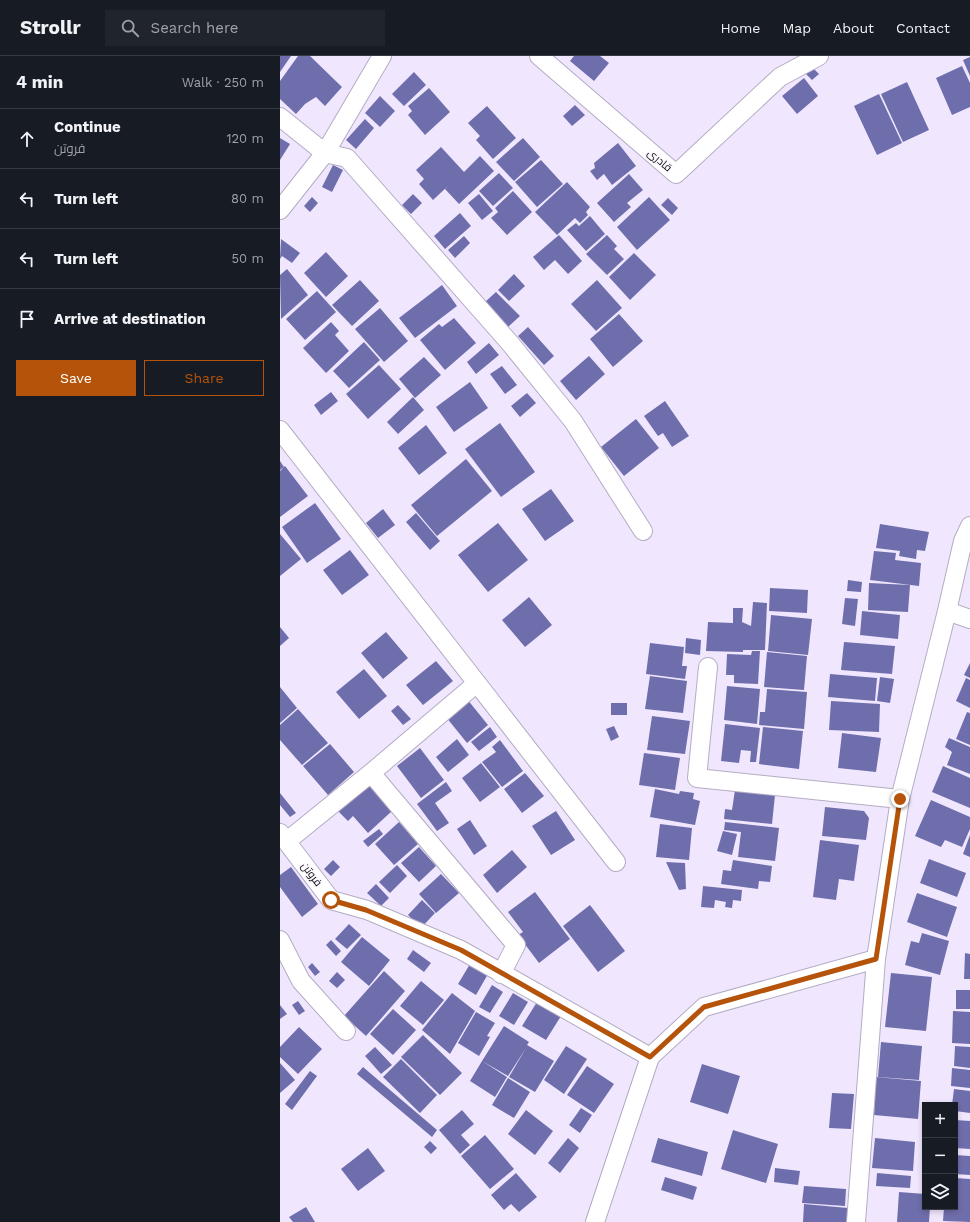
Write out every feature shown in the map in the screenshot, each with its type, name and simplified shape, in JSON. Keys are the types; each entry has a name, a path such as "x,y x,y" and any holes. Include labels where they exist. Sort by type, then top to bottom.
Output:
{"street":[{"path":"280,210 325,153 382,56"},
{"name":"قادری","path":"539,56 676,174 780,77 819,56"},
{"path":"280,117 325,153 347,158 509,342 573,420 643,531"},
{"path":"280,430 616,862"},
{"path":"856,1222 876,959 900,799 963,541 970,526"},
{"path":"947,611 970,619"},
{"path":"708,667 697,778 900,799"},
{"path":"283,837 371,773 477,683"},
{"path":"371,773 516,945 501,974"},
{"name":"فروتن","path":"283,837 331,900 366,910 461,950 650,1057"},
{"path":"280,940 301,981 346,1031"},
{"path":"595,1222 650,1057 704,1007 876,959"}],"building":[{"path":"280,56 291,56 280,72"},
{"path":"298,56 310,56 342,87 325,106 316,97 305,104 296,114 280,99 280,81"},
{"path":"574,56 600,56 609,63 594,81 570,61"},
{"path":"970,57 970,76 963,60"},
{"path":"962,66 970,83 970,107 952,115 936,78"},
{"path":"813,68 819,74 812,80 806,74"},
{"path":"414,72 426,85 404,106 392,94"},
{"path":"804,78 818,96 797,114 782,96"},
{"path":"907,82 929,130 903,142 881,94"},
{"path":"429,88 450,112 425,135 408,115 412,111 408,106"},
{"path":"879,94 902,143 877,155 854,106"},
{"path":"380,96 395,111 380,127 365,113"},
{"path":"575,105 585,115 572,126 563,116"},
{"path":"487,106 516,138 493,159 476,140 480,136 468,123"},
{"path":"365,119 374,128 356,149 346,140"},
{"path":"280,138 290,144 280,160"},
{"path":"523,138 540,157 514,181 496,162"},
{"path":"618,143 636,166 612,185 604,174 597,180 590,171 595,168 594,163"},
{"path":"441,147 464,172 480,156 494,171 459,204 445,189 448,186 433,200 419,184 424,179 416,170"},
{"path":"541,160 563,184 537,207 515,182"},
{"path":"333,165 343,170 332,192 322,187"},
{"path":"499,173 513,188 493,206 479,191"},
{"path":"629,174 643,190 627,203 631,207 614,222 597,203"},
{"path":"567,182 590,207 586,212 588,215 580,223 575,218 557,235 535,212"},
{"path":"513,191 532,212 507,235 491,218 498,212 495,208"},
{"path":"413,194 422,203 411,214 402,205"},
{"path":"479,194 493,211 482,220 468,203"},
{"path":"312,197 318,203 310,212 304,206"},
{"path":"649,197 670,220 637,250 617,227"},
{"path":"668,198 678,208 672,215 661,205"},
{"path":"460,213 471,226 445,249 434,236"},
{"path":"590,216 605,234 586,251 567,230 576,223 579,226"},
{"path":"559,235 582,261 568,274 555,260 544,270 533,257"},
{"path":"607,235 617,246 614,249 624,259 607,275 586,254"},
{"path":"464,236 470,243 455,258 448,250"},
{"path":"281,239 300,253 292,263 282,256 280,259"},
{"path":"326,252 348,276 326,297 304,273"},
{"path":"634,253 656,275 630,300 609,277"},
{"path":"287,269 308,295 281,319 280,275"},
{"path":"514,274 525,286 509,301 498,290"},
{"path":"360,280 379,301 352,326 332,305"},
{"path":"597,280 622,308 596,331 571,304"},
{"path":"442,285 457,306 415,338 399,318"},
{"path":"317,291 336,312 305,340 286,319"},
{"path":"496,292 520,316 508,327 485,302"},
{"path":"380,308 408,341 384,362 355,329"},
{"path":"619,314 643,341 613,367 590,339"},
{"path":"454,318 476,343 445,370 420,340 439,324 442,327"},
{"path":"331,322 339,331 335,335 349,351 326,373 303,348"},
{"path":"528,327 554,356 544,365 518,336"},
{"path":"364,342 380,360 349,388 333,371"},
{"path":"489,343 499,355 476,374 467,362"},
{"path":"589,356 605,374 576,400 560,381"},
{"path":"424,357 441,375 415,398 399,379"},
{"path":"379,365 401,389 368,419 346,394"},
{"path":"502,366 517,385 505,394 490,374"},
{"path":"470,382 488,408 454,432 436,407"},
{"path":"331,392 338,401 321,415 314,405"},
{"path":"527,393 536,403 520,417 511,406"},
{"path":"413,397 424,410 398,434 387,422"},
{"path":"665,401 689,436 672,447 663,433 658,436 644,416"},
{"path":"636,419 659,448 624,476 601,447"},
{"path":"500,423 535,472 501,497 465,449"},
{"path":"426,425 447,453 419,475 398,448"},
{"path":"466,459 492,491 437,536 411,505"},
{"path":"280,461 284,467 280,470"},
{"path":"285,466 308,496 280,517 280,471"},
{"path":"551,489 574,521 545,541 522,509"},
{"path":"315,503 341,539 307,563 282,527"},
{"path":"383,509 395,525 378,538 366,523"},
{"path":"416,513 440,541 430,550 406,522"},
{"path":"498,523 528,560 488,592 458,555"},
{"path":"880,524 929,532 925,551 917,550 916,559 899,556 900,551 876,548"},
{"path":"280,534 301,559 280,576"},
{"path":"350,550 369,575 342,595 323,570"},
{"path":"874,551 896,553 895,560 921,563 919,586 870,580"},
{"path":"848,580 862,582 861,592 847,591"},
{"path":"869,583 910,585 908,612 868,610"},
{"path":"770,588 808,590 807,613 769,611"},
{"path":"529,597 552,625 525,647 502,620"},
{"path":"845,598 858,599 855,626 842,624"},
{"path":"753,602 767,603 765,650 743,650 743,652 706,651 708,622 733,623 733,608 743,608 742,622 751,626"},
{"path":"862,611 900,615 898,639 860,635"},
{"path":"771,615 812,619 808,655 768,651"},
{"path":"280,627 289,638 280,646"},
{"path":"386,632 408,658 383,679 361,653"},
{"path":"686,638 701,640 700,655 685,653"},
{"path":"844,642 895,646 892,674 841,670"},
{"path":"650,643 684,647 682,666 687,666 685,679 646,674"},
{"path":"752,651 760,651 758,684 734,683 734,675 726,675 727,654 751,655"},
{"path":"767,652 807,656 804,690 764,687"},
{"path":"436,661 453,681 423,705 406,685"},
{"path":"970,663 970,678 964,675"},
{"path":"364,669 387,696 359,719 336,692"},
{"path":"830,674 877,678 875,701 828,697"},
{"path":"650,676 687,681 683,713 645,709"},
{"path":"880,677 894,679 890,703 877,701"},
{"path":"966,678 970,680 970,708 956,701"},
{"path":"727,686 760,689 757,724 724,720"},
{"path":"280,687 297,708 280,723"},
{"path":"767,689 807,692 804,729 759,725 760,712 765,712"},
{"path":"467,699 488,725 467,743 446,717"},
{"path":"831,701 880,704 879,732 829,730"},
{"path":"611,703 627,703 627,715 611,715"},
{"path":"398,705 411,719 403,725 391,711"},
{"path":"298,709 328,743 302,765 280,740 280,725"},
{"path":"967,712 970,713 970,745 956,739"},
{"path":"652,716 690,721 685,754 647,750"},
{"path":"725,724 760,728 756,762 750,762 751,751 741,750 739,763 721,761"},
{"path":"614,726 619,737 611,741 606,729"},
{"path":"490,727 497,737 479,751 471,742"},
{"path":"763,727 803,731 799,769 759,764"},
{"path":"842,733 881,738 876,772 838,768"},
{"path":"949,738 970,747 970,774 947,765 952,752 945,747"},
{"path":"457,739 469,755 448,772 436,757"},
{"path":"500,740 523,771 502,787 482,762 496,752 492,747"},
{"path":"330,744 354,772 328,795 303,766"},
{"path":"420,748 444,780 421,798 397,766"},
{"path":"644,753 680,758 675,790 639,785"},
{"path":"481,763 500,787 480,802 462,778"},
{"path":"943,766 970,778 970,808 932,792"},
{"path":"525,773 544,796 522,813 504,789"},
{"path":"446,782 452,791 435,803 449,823 437,831 417,804"},
{"path":"369,784 392,811 368,833 353,816 348,821 338,811"},
{"path":"655,789 679,794 680,791 694,793 693,799 700,801 695,825 650,817"},
{"path":"735,790 775,795 772,824 724,819 725,809 732,810"},
{"path":"280,793 296,813 290,817 280,805"},
{"path":"931,800 970,817 970,829 962,847 945,840 941,847 915,836"},
{"path":"825,807 864,811 869,818 866,840 822,836"},
{"path":"556,811 575,840 551,855 532,826"},
{"path":"470,820 487,846 474,855 457,829"},
{"path":"399,822 418,844 394,865 375,844"},
{"path":"725,822 779,828 775,861 738,857 741,832 724,830"},
{"path":"660,824 692,828 689,860 656,857"},
{"path":"379,829 383,834 368,847 363,841"},
{"path":"723,831 737,834 732,855 717,851"},
{"path":"970,835 970,857 963,854"},
{"path":"820,840 859,845 854,881 839,879 836,900 813,897"},
{"path":"419,847 436,866 419,882 401,863"},
{"path":"512,850 527,867 497,893 483,875"},
{"path":"929,859 966,873 957,897 920,883"},
{"path":"333,860 340,867 331,876 324,869"},
{"path":"733,860 772,866 770,882 759,881 758,889 721,884 723,870 731,871"},
{"path":"666,862 685,863 686,889 679,890"},
{"path":"397,865 407,876 390,893 379,882"},
{"path":"291,867 318,904 302,917 280,887 280,875"},
{"path":"441,874 459,893 436,913 419,894"},
{"path":"376,884 389,898 381,906 367,893"},
{"path":"703,886 742,890 741,901 733,900 732,908 725,907 726,902 715,900 714,908 701,907"},
{"path":"535,892 570,939 539,963 518,935 523,932 508,912"},
{"path":"917,893 957,907 947,937 907,922"},
{"path":"422,900 435,913 421,928 408,915"},
{"path":"590,905 625,951 598,972 563,926"},
{"path":"349,924 361,935 347,949 335,939"},
{"path":"922,933 949,941 940,975 905,965 911,941 919,943"},
{"path":"362,937 390,960 369,986 341,962"},
{"path":"331,940 341,951 336,956 326,945"},
{"path":"413,950 431,963 424,972 407,959"},
{"path":"965,953 970,954 970,979 964,979"},
{"path":"312,963 320,972 315,976 308,967"},
{"path":"470,964 488,974 476,995 458,984"},
{"path":"384,971 405,991 366,1036 344,1016"},
{"path":"337,972 345,980 337,988 329,981"},
{"path":"891,973 932,977 926,1031 885,1027"},
{"path":"421,981 444,1000 423,1025 400,1006"},
{"path":"492,985 503,992 490,1013 479,1007"},
{"path":"956,990 970,990 970,1009 956,1009"},
{"path":"452,993 475,1011 450,1054 422,1030"},
{"path":"513,993 528,1002 514,1025 499,1016"},
{"path":"298,1001 305,1011 299,1015 292,1005"},
{"path":"537,1002 561,1016 546,1040 522,1026"},
{"path":"280,1005 287,1014 280,1019"},
{"path":"393,1009 416,1030 393,1055 370,1034"},
{"path":"953,1011 970,1012 970,1044 952,1043"},
{"path":"476,1012 495,1023 487,1036 490,1037 479,1056 458,1043"},
{"path":"504,1026 529,1042 527,1045 554,1061 535,1092 509,1077 526,1048 508,1076 482,1061"},
{"path":"299,1027 322,1049 298,1074 280,1057 280,1047"},
{"path":"423,1035 462,1073 440,1095 401,1057"},
{"path":"881,1042 922,1046 919,1080 878,1077"},
{"path":"566,1046 587,1059 564,1094 544,1080"},
{"path":"955,1046 970,1047 970,1068 954,1066"},
{"path":"375,1047 392,1065 381,1074 365,1056"},
{"path":"401,1059 437,1095 420,1113 383,1077"},
{"path":"482,1061 507,1077 495,1097 470,1081"},
{"path":"280,1063 295,1080 280,1093"},
{"path":"702,1064 740,1076 728,1114 690,1102"},
{"path":"587,1066 614,1084 594,1113 567,1095"},
{"path":"363,1067 437,1130 432,1137 357,1074"},
{"path":"952,1068 970,1070 970,1088 951,1086"},
{"path":"310,1071 317,1076 292,1110 285,1104"},
{"path":"876,1077 921,1081 918,1119 874,1115"},
{"path":"508,1078 530,1092 514,1118 492,1105"},
{"path":"954,1089 970,1091 970,1113 958,1111 958,1102 952,1102"},
{"path":"832,1093 854,1094 851,1129 829,1128"},
{"path":"581,1108 592,1115 580,1133 569,1125"},
{"path":"462,1110 474,1124 461,1135 470,1145 460,1154 439,1130"},
{"path":"526,1110 553,1131 535,1155 508,1134"},
{"path":"958,1120 970,1121 970,1149 958,1148"},
{"path":"733,1130 778,1144 766,1183 721,1169"},
{"path":"485,1135 514,1169 490,1189 461,1156"},
{"path":"568,1138 579,1148 560,1173 548,1163"},
{"path":"658,1138 708,1152 702,1176 651,1162"},
{"path":"875,1138 915,1142 913,1171 872,1168"},
{"path":"430,1141 437,1148 431,1154 424,1147"},
{"path":"368,1148 385,1171 358,1191 341,1169"},
{"path":"958,1155 970,1156 970,1175 958,1174"},
{"path":"775,1168 800,1171 798,1185 774,1182"},
{"path":"516,1173 537,1197 519,1212 511,1204 504,1210 491,1195"},
{"path":"877,1173 911,1176 910,1188 876,1186"},
{"path":"665,1177 697,1187 693,1200 661,1190"},
{"path":"958,1178 970,1179 970,1222 943,1221 944,1210 958,1210"},
{"path":"804,1186 846,1189 845,1206 802,1203"},
{"path":"899,1192 922,1194 922,1210 930,1210 929,1222 897,1222"},
{"path":"804,1204 848,1208 847,1222 803,1222"},
{"path":"306,1207 315,1222 293,1222 289,1217"}],"route":[{"path":"331,900 366,910 461,950 650,1057 704,1007 876,959 900,799"}]}
